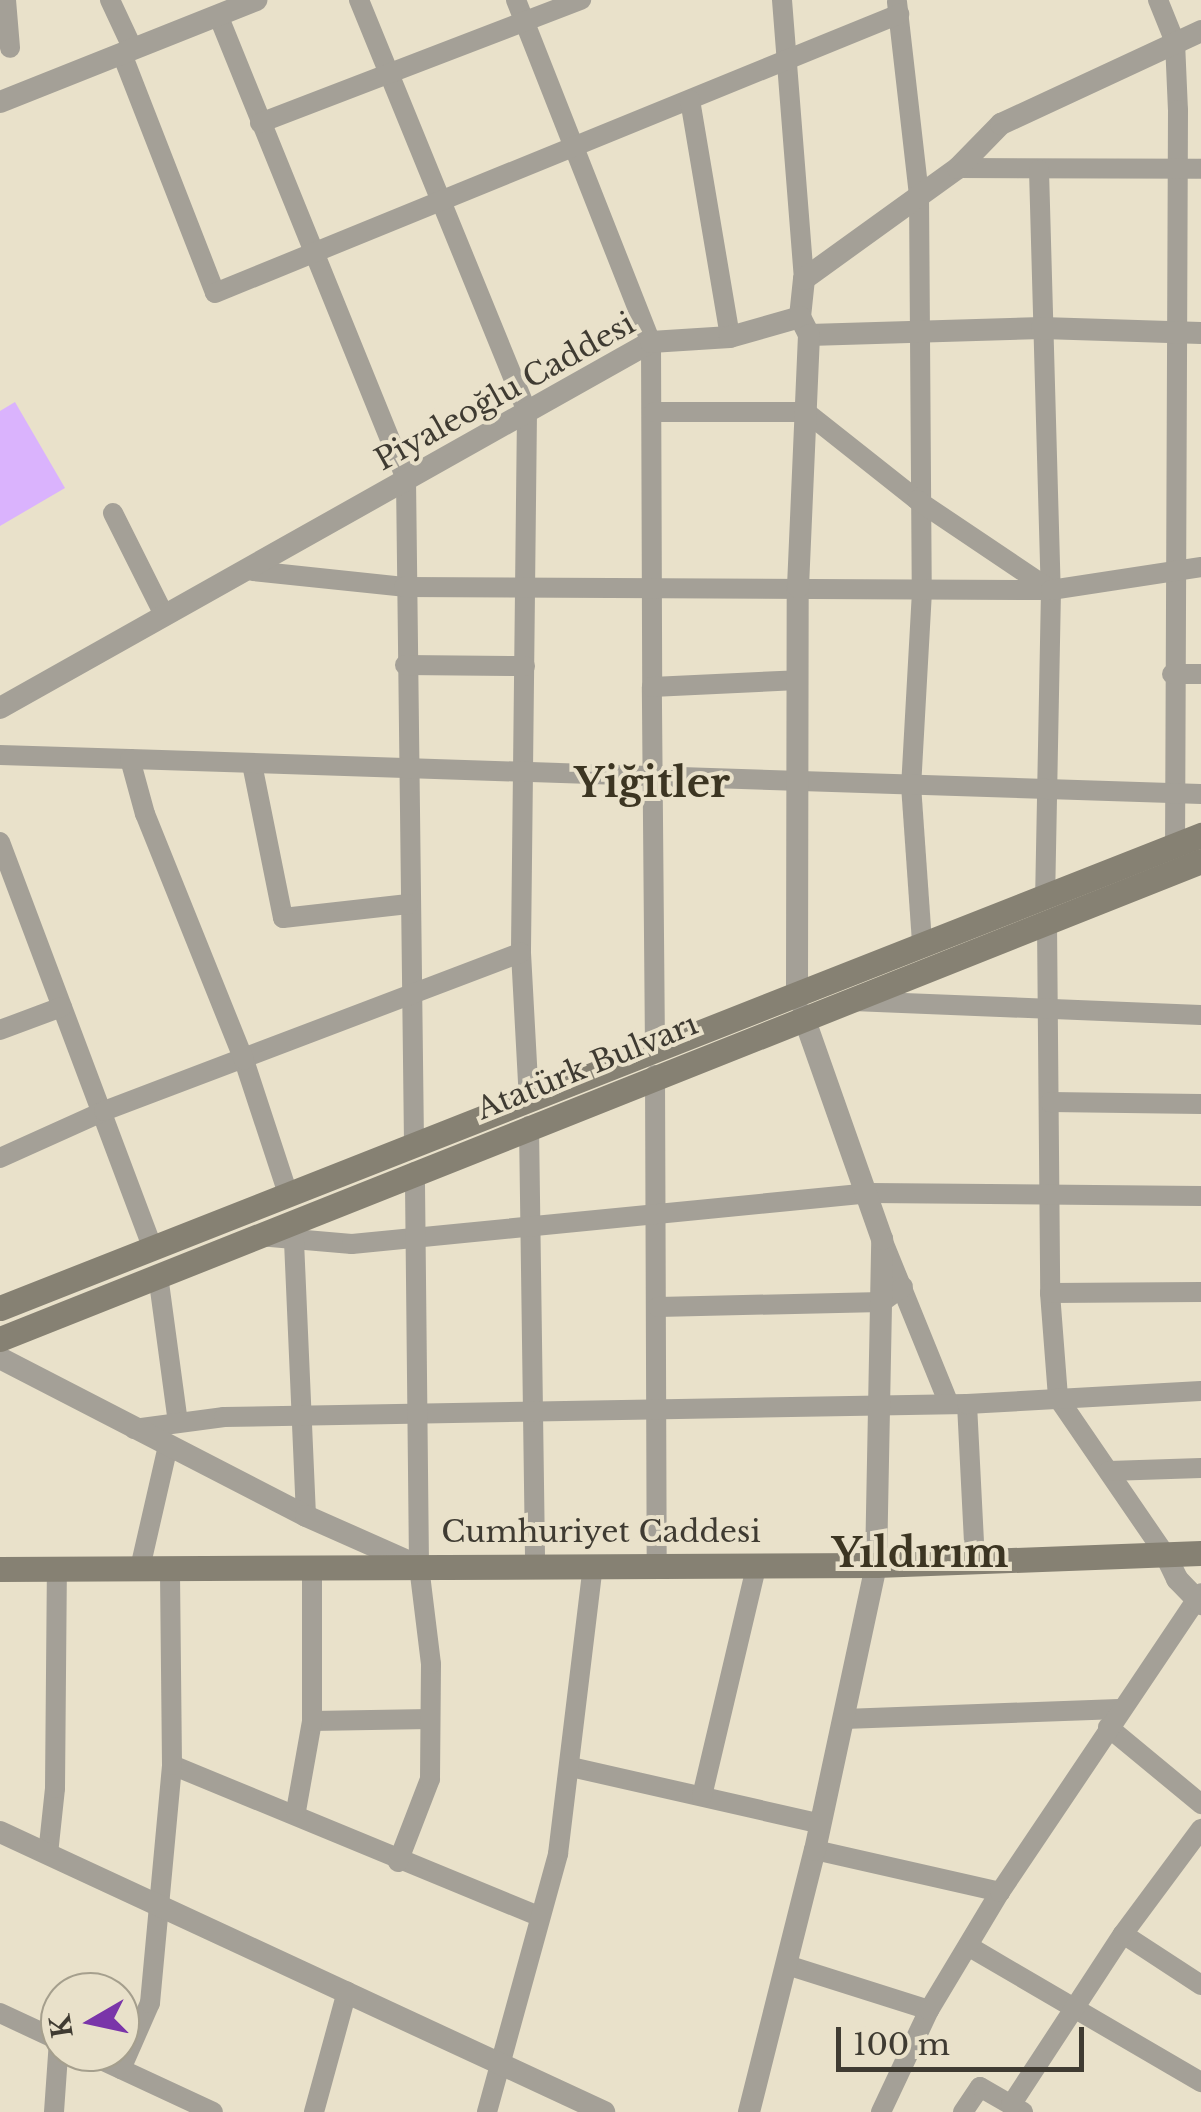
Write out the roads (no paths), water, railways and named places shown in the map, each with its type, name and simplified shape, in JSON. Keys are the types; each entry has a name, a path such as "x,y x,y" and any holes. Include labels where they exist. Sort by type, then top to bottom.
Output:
{"main road":[{"name":"Atatürk Bulvarı","path":"0,1339 257,1235 292,1232 415,1172 529,1126 655,1062 924,955 1186,858 1201,835"},
{"name":"Atatürk Bulvarı","path":"800,1004 842,1000 924,955"},
{"name":"Atatürk Bulvarı","path":"0,1308 529,1099 655,1062"},
{"path":"529,1099 529,1126"},
{"path":"414,1144 415,1172"},
{"path":"288,1194 292,1232"},
{"path":"153,1248 158,1275"},
{"name":"Cumhuriyet Caddesi","path":"0,1568 876,1564 1201,1553"}],"street":[{"path":"6,0 10,48"},
{"path":"110,0 215,293 690,100 898,7 919,194 917,500 922,591 911,785 924,955"},
{"path":"0,102 256,0"},
{"path":"359,0 438,203 528,412 521,953 529,1099"},
{"path":"516,0 577,145 651,342 658,1563"},
{"path":"260,122 581,0"},
{"path":"782,0 804,278 806,412 798,587 800,1004 870,1193 882,1239 958,1404 975,1560"},
{"path":"1158,0 1175,42 1177,570 1171,791 1186,858"},
{"path":"218,15 406,478 406,769 414,1144"},
{"path":"804,278 958,168 1001,124 1201,30"},
{"path":"690,100 730,337"},
{"path":"958,168 1201,170"},
{"path":"881,2112 929,2010 1000,1892 1113,1718 1199,1599 1058,1398 1050,1293 1051,1011 1042,788 1051,590 1039,170"},
{"name":"Piyaleoğlu Caddesi","path":"0,708 163,613 253,571 406,478 651,342 730,337 804,326 1201,333"},
{"path":"654,412 806,412 917,500 1051,590"},
{"path":"112,513 163,613"},
{"path":"253,571 404,587 798,587 922,591 1051,590 1201,567"},
{"path":"405,664 525,666"},
{"path":"1172,674 1201,674"},
{"path":"652,687 798,680"},
{"path":"0,755 1201,794"},
{"path":"130,759 144,814 244,1060 288,1194"},
{"path":"252,764 283,918 408,904"},
{"path":"0,842 153,1248"},
{"path":"0,1158 104,1110 521,953"},
{"path":"842,1000 1201,1015"},
{"path":"0,1030 62,1006"},
{"path":"1050,1102 1201,1104"},
{"path":"529,1126 536,1565"},
{"path":"398,1862 430,1779 430,1719 419,1566 415,1172"},
{"path":"306,1516 292,1232 414,1238 529,1225 657,1218 870,1193 1201,1196"},
{"path":"749,2112 815,1850 876,1564 882,1239"},
{"path":"158,1275 178,1423"},
{"path":"658,1308 882,1302 902,1287"},
{"path":"1050,1293 1201,1292"},
{"path":"0,1358 306,1516 419,1566"},
{"path":"134,1430 178,1423 304,1416 958,1404 1201,1391"},
{"path":"140,1568 168,1446"},
{"path":"1109,1470 1201,1468"},
{"path":"702,1796 757,1564"},
{"path":"486,2112 558,1854 593,1565"},
{"path":"296,1811 312,1721 312,1566"},
{"path":"48,1854 55,1788 57,1568"},
{"path":"140,2026 150,2003 172,1765 170,1568"},
{"path":"844,1719 1113,1718 1201,1804"},
{"path":"312,1721 430,1719"},
{"path":"172,1765 296,1811 398,1862 539,1916"},
{"path":"571,1768 821,1824"},
{"path":"963,2112 980,2087 1017,2109 1074,2007 1122,1934 1201,1829"},
{"path":"0,1832 347,1991 497,2066 604,2112"},
{"path":"815,1850 1000,1892"},
{"path":"1122,1934 1200,1984"},
{"path":"968,1946 1201,2082"},
{"path":"787,1964 929,2010"},
{"path":"314,2112 347,1991"},
{"path":"0,2013 40,2032"},
{"path":"54,2112 57,2072"},
{"path":"127,2072 213,2112"}],"district":[{"name":"Yiğitler","path":"652,783"},
{"name":"Yıldırım","path":"920,1553"}]}
